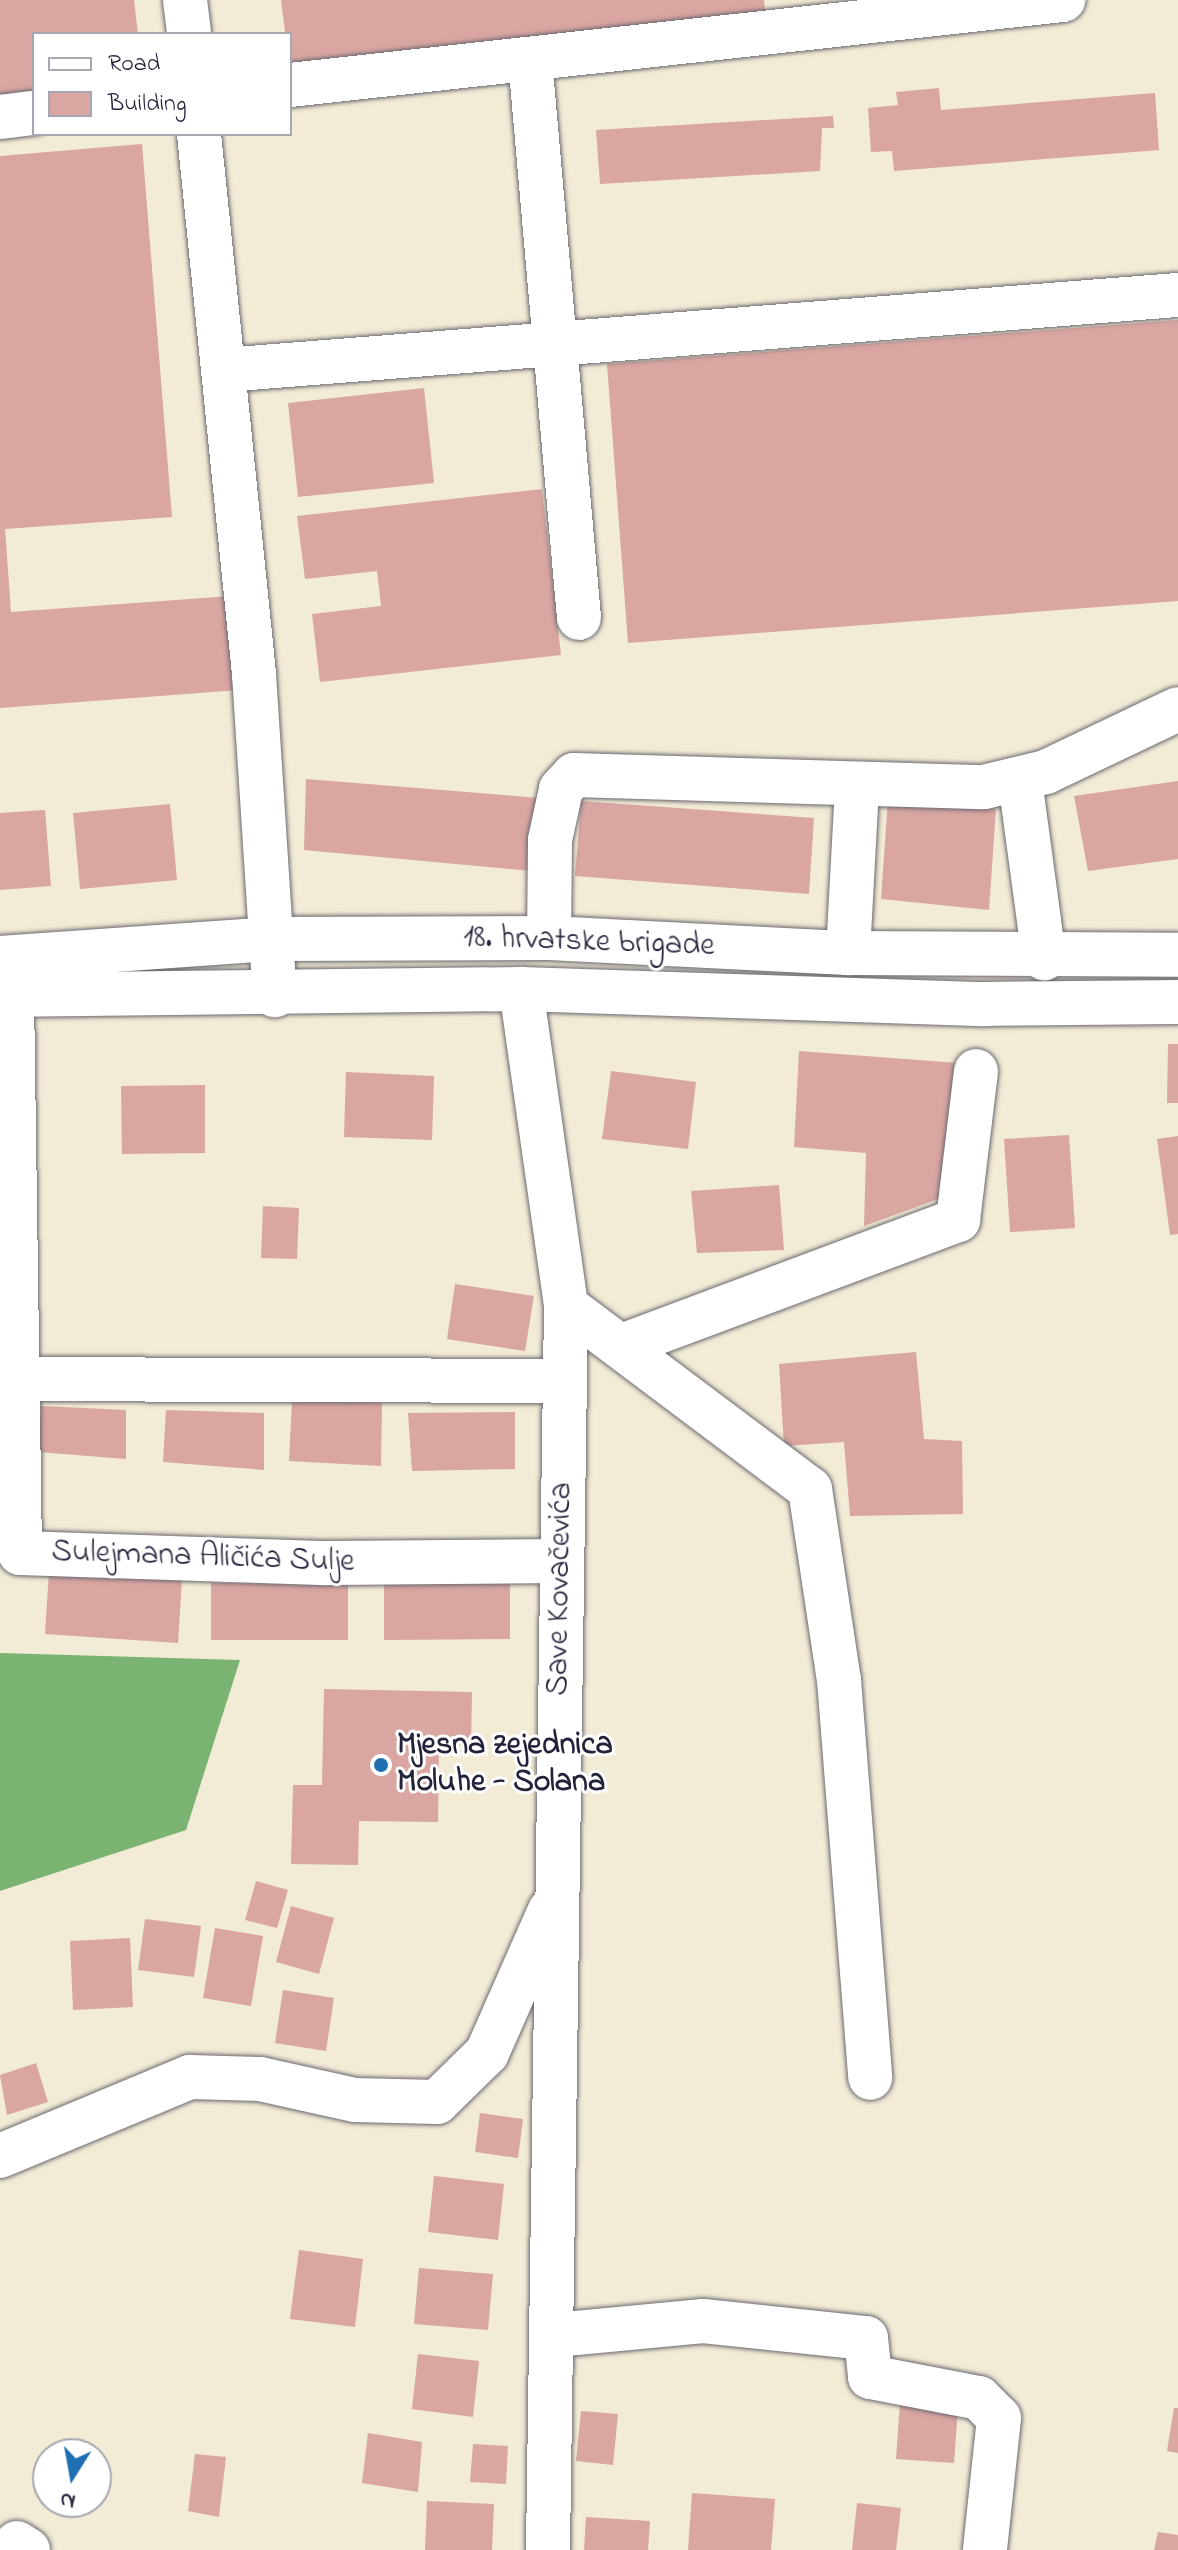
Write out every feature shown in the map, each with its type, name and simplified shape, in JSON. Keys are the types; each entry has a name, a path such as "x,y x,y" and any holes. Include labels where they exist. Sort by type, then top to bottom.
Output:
{"street":[{"path":"185,0 189,32"},
{"path":"292,85 1039,1"},
{"path":"530,59 579,618"},
{"path":"0,117 32,113"},
{"path":"199,136 224,370 273,939 275,995"},
{"path":"224,370 554,340 1178,295"},
{"path":"549,938 550,840 561,789 574,775 948,790 1020,780 1178,709"},
{"path":"1020,780 1044,958"},
{"path":"848,953 857,788"},
{"name":"18. hrvatske brigade","path":"4,982 273,939 549,938 848,953 1044,958 1178,955"},
{"path":"4,982 11,1378 564,1381"},
{"name":"18. hrvatske brigade","path":"4,982 275,995 521,989 984,1004 1178,1002"},
{"name":"Save Kovačevića","path":"521,989 566,1306 555,2335 548,2550"},
{"path":"624,1345 958,1220 976,1071"},
{"path":"566,1306 624,1345 810,1489 839,1680 870,2078"},
{"name":"Sulejmana Aličića Sulje","path":"11,1378 20,1553 328,1563 562,1561"},
{"path":"0,2156 190,2077 260,2079 355,2100 437,2102 487,2053 558,1892"},
{"path":"555,2335 703,2321 866,2338 870,2377 979,2398 999,2418 985,2550"}],"green space":[{"path":"0,1653 240,1660 186,1830 0,1891"}],"building":[{"path":"0,0 134,0 138,32 32,32 32,92 0,95"},
{"path":"281,0 764,0 766,19 292,71 292,32 285,32"},
{"path":"939,88 941,110 1155,93 1159,150 894,171 892,151 871,152 868,108 898,105 896,92"},
{"path":"833,116 834,128 822,128 820,171 600,184 596,130"},
{"path":"142,144 172,517 5,529 11,612 231,596 239,690 0,708 0,156"},
{"path":"1178,320 1178,601 628,643 607,364"},
{"path":"424,388 434,483 298,497 288,403"},
{"path":"542,489 561,655 320,682 312,614 381,606 377,571 305,579 297,516"},
{"path":"306,779 540,798 532,871 304,850"},
{"path":"1178,781 1178,859 1088,871 1074,796"},
{"path":"888,799 996,809 989,910 881,899"},
{"path":"581,801 814,818 809,894 575,876"},
{"path":"170,804 177,880 80,889 73,813"},
{"path":"45,810 51,886 0,890 0,813"},
{"path":"1168,1044 1178,1044 1178,1103 1167,1103"},
{"path":"799,1051 958,1063 949,1195 864,1226 866,1153 794,1147"},
{"path":"611,1071 696,1082 688,1149 602,1139"},
{"path":"346,1072 434,1076 432,1140 344,1137"},
{"path":"205,1085 205,1153 122,1154 121,1086"},
{"path":"1069,1135 1075,1228 1010,1232 1004,1139"},
{"path":"1178,1136 1178,1234 1170,1235 1157,1139"},
{"path":"779,1185 784,1250 697,1253 691,1191"},
{"path":"263,1206 299,1208 297,1259 261,1258"},
{"path":"455,1284 534,1296 525,1351 447,1339"},
{"path":"916,1352 924,1439 962,1441 963,1514 850,1516 844,1442 784,1446 779,1364"},
{"path":"292,1401 382,1403 381,1466 289,1461"},
{"path":"41,1406 126,1410 126,1459 38,1452"},
{"path":"166,1410 264,1413 264,1470 163,1462"},
{"path":"515,1412 515,1469 412,1471 408,1413"},
{"path":"49,1571 182,1579 178,1643 45,1634"},
{"path":"384,1581 510,1581 510,1639 384,1640"},
{"path":"211,1583 348,1584 348,1640 211,1640"},
{"name":"Mjesna zejednica Moluhe - Solana","path":"324,1689 472,1692 471,1745 439,1744 438,1822 359,1821 358,1865 291,1864 293,1785 322,1785"},
{"path":"256,1881 288,1890 277,1928 245,1920"},
{"path":"291,1906 334,1918 319,1974 276,1962"},
{"path":"145,1919 201,1926 194,1977 138,1970"},
{"path":"215,1928 263,1936 251,2006 203,1998"},
{"path":"130,1938 133,2007 73,2010 70,1941"},
{"path":"283,1990 334,1998 326,2051 275,2043"},
{"path":"36,2063 48,2102 7,2115 0,2075"},
{"path":"480,2113 523,2119 518,2158 475,2152"},
{"path":"434,2176 504,2184 498,2240 428,2232"},
{"path":"299,2250 363,2259 355,2327 290,2319"},
{"path":"419,2268 493,2274 488,2330 414,2324"},
{"path":"418,2354 479,2361 473,2417 412,2409"},
{"path":"900,2403 958,2408 954,2463 896,2459"},
{"path":"1174,2408 1178,2408 1178,2453 1167,2451"},
{"path":"581,2411 618,2414 613,2465 576,2461"},
{"path":"368,2433 422,2442 418,2492 362,2483"},
{"path":"473,2444 508,2446 506,2484 470,2482"},
{"path":"195,2454 226,2457 219,2517 188,2511"},
{"path":"692,2493 775,2499 771,2550 688,2550"},
{"path":"427,2501 494,2504 492,2550 425,2550"},
{"path":"857,2503 901,2508 896,2550 852,2550"},
{"path":"586,2517 650,2521 648,2550 584,2550"},
{"path":"1158,2532 1178,2535 1178,2550 1154,2550"}],"place":[{"name":"Mjesna zejednica Moluhe - Solana","path":"381,1765"}]}
